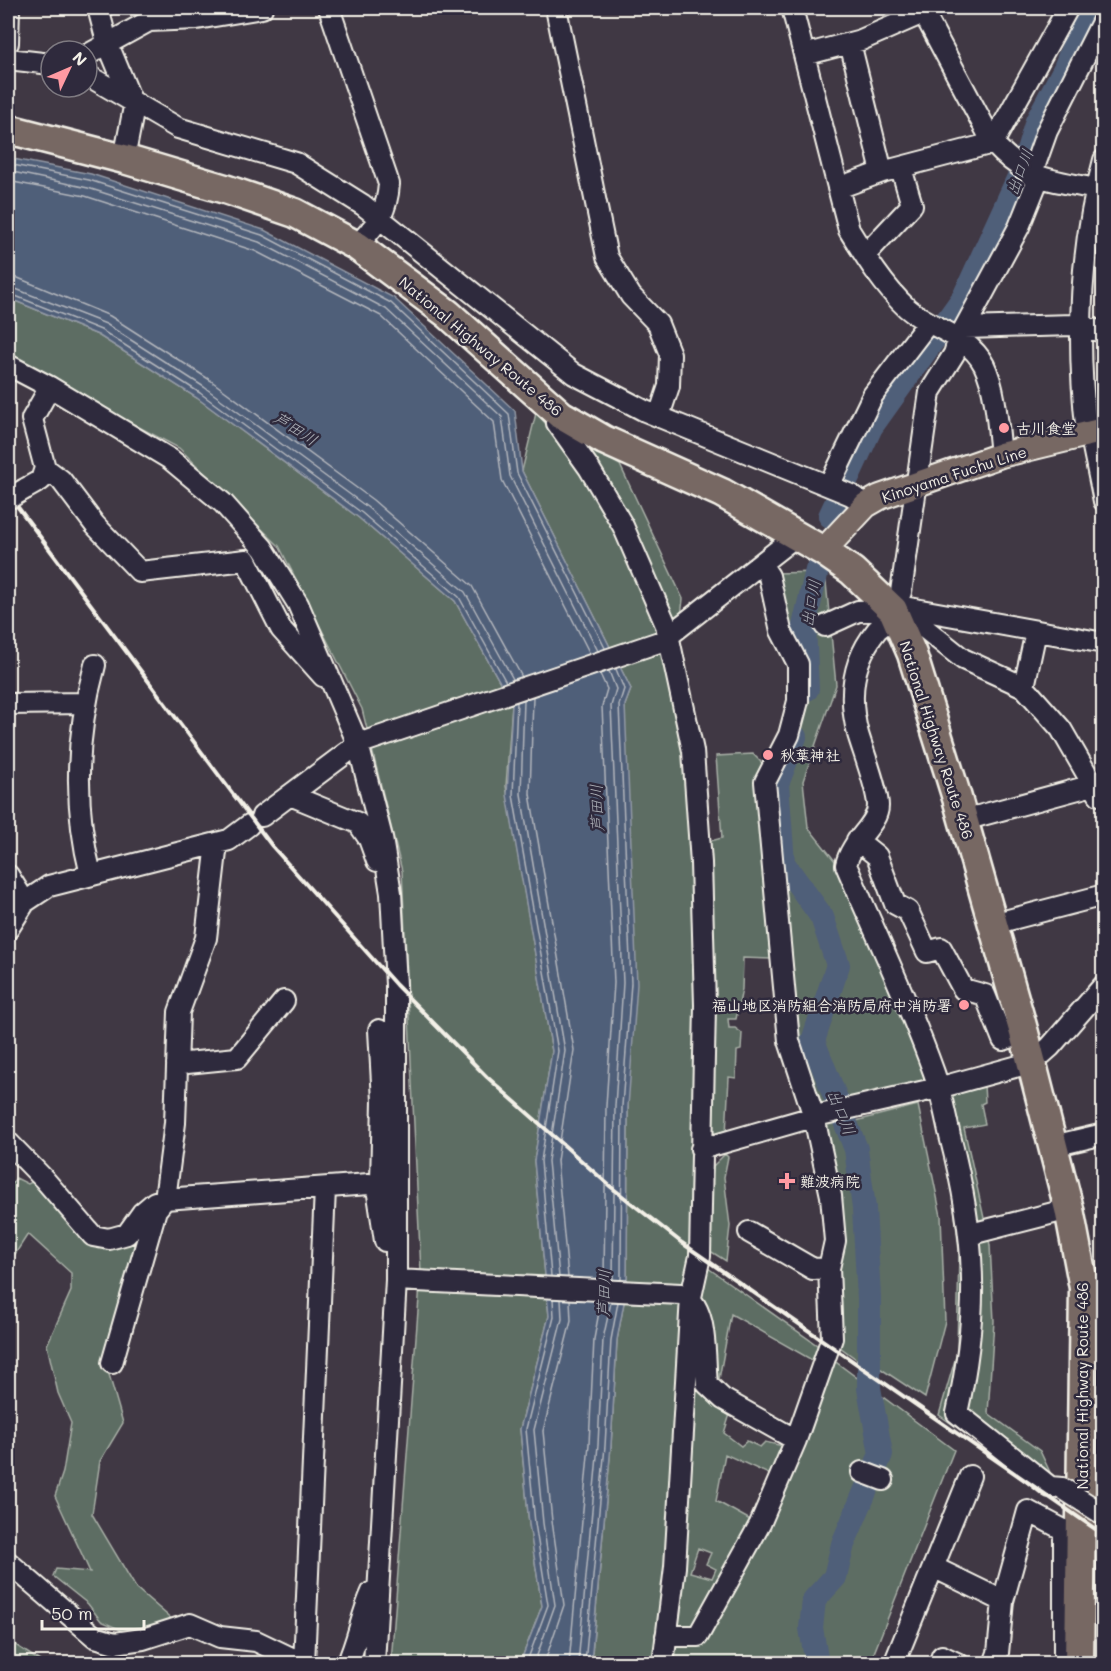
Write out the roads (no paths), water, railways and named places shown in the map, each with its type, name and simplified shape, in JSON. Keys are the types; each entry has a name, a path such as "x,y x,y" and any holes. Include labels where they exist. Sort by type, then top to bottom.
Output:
{"highway":[{"name":"National Highway Route 486","path":"8,129 124,159 295,213 357,246 448,314 561,415 604,441 722,493 823,551 852,571 892,610 912,654 964,820 1033,1062 1069,1209 1094,1286 1079,1664"}],"main road":[{"name":"Kinoyama Fuchu Line","path":"823,551 858,500 1001,455 1095,432"}],"street":[{"path":"8,43 9,8"},
{"path":"98,8 107,42 134,107 124,159"},
{"path":"99,47 149,21 197,19 262,8"},
{"path":"329,8 389,184 387,204 380,219 357,246"},
{"path":"556,8 607,257 631,296 658,324 670,354 669,386 658,416"},
{"path":"792,8 849,230 865,255 906,307 928,323 962,333 1081,327 1104,332"},
{"path":"838,188 892,170 993,143 1068,8"},
{"path":"804,55 850,43 924,9 993,143 1006,158 1035,177 1096,189"},
{"path":"1102,28 1047,131 1019,227 962,333 954,354 930,392 901,592 888,621 878,629 866,647 855,671 851,692 856,726 878,806 873,821 849,851 846,865 933,1070 935,1089 960,1176 971,1234 974,1305 968,1367 957,1413 1050,1487 1062,1488 1102,1514"},
{"path":"850,43 892,170 912,205 865,255"},
{"path":"8,59 39,63"},
{"path":"99,82 178,128 296,164 363,205 574,374 658,416 858,500"},
{"path":"1104,160 1096,189 1082,278 1080,372 1095,432 1092,442 1104,501"},
{"path":"829,486 873,394 928,323"},
{"path":"962,333 984,365 997,415 1001,455"},
{"path":"8,365 50,387 170,459 223,503 263,548 298,604 362,742 388,878 396,985 393,1269 374,1664"},
{"path":"8,499 41,480 45,468 32,419 50,387"},
{"path":"561,415 557,423 590,468 623,526 666,638 693,751 701,863 705,1005 700,1256 686,1296 675,1567 663,1664"},
{"path":"45,468 61,480 95,525 140,572 246,560 281,629 323,676 329,675"},
{"path":"8,929 25,902 49,886 229,840 362,742 666,638 796,536"},
{"path":"666,1636 698,1636 760,1524 796,1440 832,1338 830,1268 835,1241 831,1196 817,1116 789,1041 765,782 789,735 798,700 798,664 781,631 769,576 761,564"},
{"path":"825,626 858,611 892,610 904,607 1104,644"},
{"path":"892,610 913,620 963,659 1024,687 1061,729 1101,792 964,820"},
{"path":"1024,687 1036,631"},
{"path":"91,875 82,838 78,778 85,703 95,665"},
{"path":"8,704 85,703"},
{"path":"290,795 358,823 369,839 383,875 388,878"},
{"path":"857,840 877,856 895,904 908,911 927,952 941,948 963,989 984,996 1003,1040 1024,1033"},
{"path":"112,1363 156,1210 165,1198 175,1123 179,1012 206,938 217,843"},
{"path":"8,875 25,902"},
{"path":"993,924 1104,895"},
{"path":"701,1149 817,1116 935,1089 1033,1062 1050,1047 1104,985"},
{"path":"177,1064 237,1058 284,1001"},
{"path":"379,1030 383,1101 381,1181 377,1188 393,1269"},
{"path":"1053,1146 1104,1134"},
{"path":"8,1142 44,1179 93,1236 109,1239 127,1234 142,1213 155,1202 165,1198 325,1189 369,1184 377,1188"},
{"path":"8,1562 95,1637 115,1642 134,1640 190,1624 220,1637 256,1641 304,1664 325,1189"},
{"path":"971,1234 1069,1209"},
{"path":"748,1232 813,1269 830,1268"},
{"path":"393,1269 686,1296 701,1312 707,1384 723,1399 796,1440"},
{"path":"1094,1286 1104,1336"},
{"path":"862,1472 883,1480"},
{"path":"894,1664 970,1476"},
{"path":"994,1664 998,1653 1003,1601 1028,1511 1064,1530 1064,1664"},
{"path":"933,1567 1003,1601"},
{"path":"347,1664 372,1592 379,1591"},
{"path":"939,1664 942,1656 959,1664"}],"water":[{"name":"芦田川","path":"8,158 91,174 264,230 394,298 515,411 522,471 631,689 625,705 637,984 628,1107 627,1287 617,1340 611,1446 591,1663 520,1663 542,1606 529,1524 520,1429 549,1316 534,1161 552,1051 507,795 512,704 455,601 359,518 197,398 98,335 8,298"}],"waterway":[{"name":"出口川","path":"845,483 871,427 964,297 1023,168 1037,121 1065,68 1089,8"},
{"name":"出口川","path":"830,516 838,499"},
{"name":"出口川","path":"807,689 804,626 817,570"},
{"name":"出口川","path":"795,737 777,784 783,863 822,917 838,965 813,1041 856,1149 864,1208 869,1298 869,1388 881,1454 843,1544 835,1577 814,1600 811,1628 817,1664"}],"railway":[{"path":"8,494 272,846 396,985 487,1077 611,1187 682,1243 1104,1535"}],"place":[{"name":"古川食堂","path":"1004,428"},
{"name":"秋葉神社","path":"768,755"},
{"name":"福山地区消防組合消防局府中消防署","path":"964,1005"},
{"name":"難波病院","path":"787,1181"}]}
